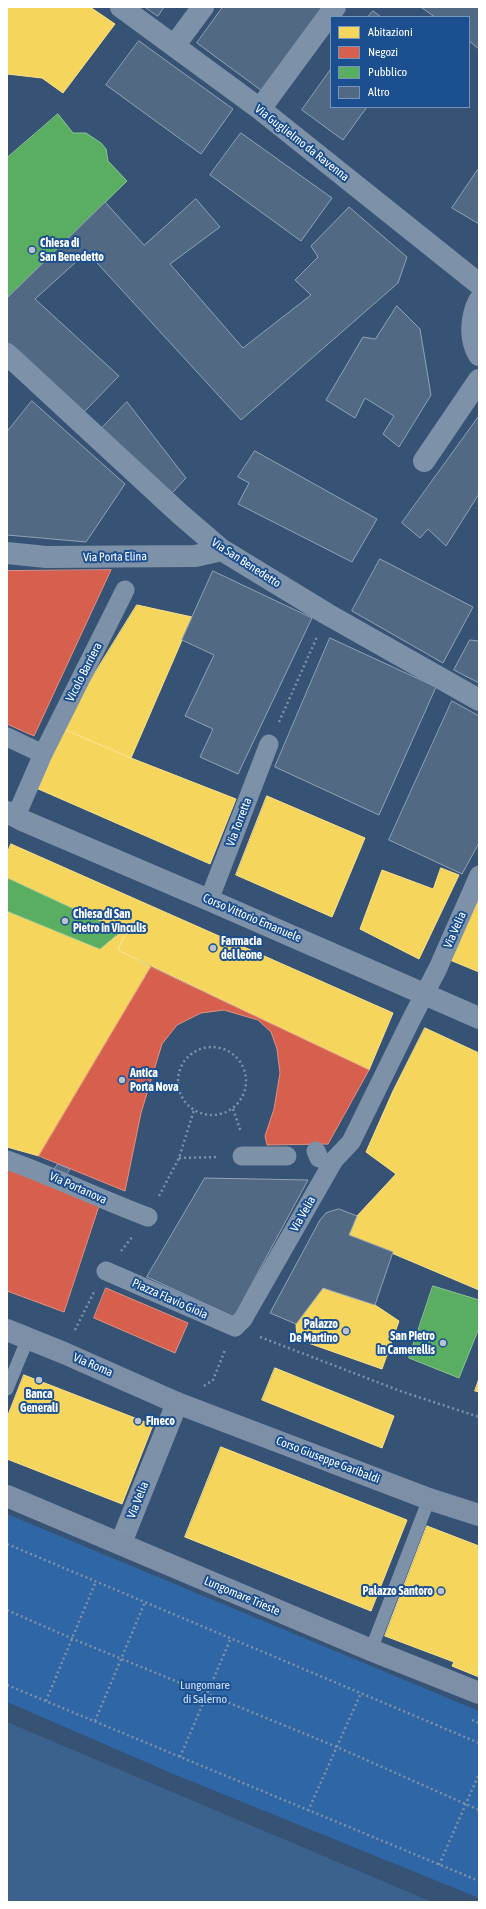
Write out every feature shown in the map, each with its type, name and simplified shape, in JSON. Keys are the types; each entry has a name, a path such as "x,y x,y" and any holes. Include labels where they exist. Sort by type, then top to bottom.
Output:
{"main road":[{"name":"Via Roma","path":"7,1330 178,1403"},
{"name":"Corso Giuseppe Garibaldi","path":"178,1403 429,1499 479,1515"},
{"name":"Lungomare Trieste","path":"7,1496 371,1650 479,1693"}],"street":[{"name":"Via Guglielmo da Ravenna","path":"121,7 260,109 479,284"},
{"path":"174,46 203,7"},
{"path":"260,109 335,7"},
{"path":"479,301 474,310 472,330 476,350 479,355"},
{"name":"Via San Benedetto","path":"7,354 180,514 222,550 327,614 479,700"},
{"path":"424,461 479,380"},
{"name":"Via Porta Elina","path":"7,553 46,557 196,556 222,550"},
{"name":"Vicolo Barriera","path":"16,816 43,754 125,590"},
{"path":"7,736 43,754"},
{"name":"Via Torretta","path":"209,900 269,744"},
{"name":"Corso Vittorio Emanuele","path":"16,816 479,1018"},
{"name":"Via Velia","path":"235,1327 243,1319 321,1159 352,1142 438,968 479,875"},
{"path":"242,1156 287,1156"},
{"name":"Via Portanova","path":"7,1160 36,1170 148,1218"},
{"name":"Piazza Flavio Gioia","path":"106,1270 235,1327"},
{"name":"Via Velia","path":"121,1544 178,1403"}],"lane":[{"path":"7,1389 28,1338"},
{"path":"371,1650 429,1499"}],"path":[{"path":"269,744 327,614"},
{"path":"210,1047 222,1048 239,1060 244,1070 246,1080 245,1091 240,1101 232,1108 214,1115 194,1110 186,1103 181,1094 178,1083 179,1073 183,1063 191,1054 200,1049 210,1047"},
{"path":"148,1218 179,1158 194,1110"},
{"path":"179,1158 242,1156"},
{"path":"178,1403 213,1380 235,1327 403,1392 479,1416"},
{"path":"7,1544 479,1743"},
{"path":"46,1701 96,1581"},
{"path":"95,1721 145,1602"},
{"path":"7,1610 207,1695 337,1747 479,1810"},
{"path":"180,1757 231,1638"},
{"path":"7,1685 479,1881"},
{"path":"308,1811 361,1693"},
{"path":"439,1865 479,1774"}],"green space":[{"name":"Lungomare di Salerno","path":"7,1514 479,1711 479,1898 171,1773 7,1702"}],"shaded area":[{"path":"7,1722 432,1902 7,1902"}],"building: Abitazioni":[{"path":"7,7 90,7 115,24 63,93 42,78 7,74"},
{"path":"137,605 192,617 131,758 61,728"},
{"path":"61,728 131,758 236,799 210,864 36,788"},
{"path":"267,796 365,838 332,917 236,875"},
{"path":"11,844 393,1013 369,1070 118,950 128,927 121,931 7,878 7,854"},
{"path":"441,868 459,875 419,959 360,929 382,870 433,889"},
{"path":"479,896 479,972 445,958"},
{"path":"7,911 100,949 128,927 118,950 151,967 39,1156 7,1147"},
{"path":"425,1028 479,1053 479,1290 349,1235 357,1216 396,1174 366,1152 393,1091"},
{"name":"Palazzo De Martino","path":"323,1288 375,1305 399,1321 382,1369 297,1339 296,1324"},
{"path":"275,1368 394,1416 382,1448 262,1400"},
{"path":"24,1375 153,1425 122,1504 7,1459 7,1418"},
{"path":"479,1379 479,1392 475,1391"},
{"path":"221,1447 407,1520 371,1611 185,1537"},
{"name":"Palazzo Santoro","path":"427,1526 479,1546 479,1677 452,1666 454,1662 385,1636"}],"building: Negozi":[{"path":"111,570 34,736 7,724 7,571"},
{"path":"151,967 369,1070 328,1144 267,1145 265,1136 274,1109 280,1073 277,1049 271,1032 258,1020 224,1010 201,1013 177,1025 162,1044 141,1113 125,1191 39,1156"},
{"path":"7,1169 99,1206 64,1312 7,1291"},
{"path":"106,1288 188,1323 175,1353 94,1318"}],"building: Pubblico":[{"name":"Chiesa di San Benedetto","path":"58,114 73,133 86,133 101,143 106,149 108,161 127,181 7,298 7,158"},
{"name":"Chiesa di San Pietro in Vinculis","path":"7,878 121,931 100,949 7,911"},
{"name":"San Pietro in Camerellis","path":"433,1286 479,1300 479,1328 459,1378 409,1358"}],"building: Altro":[{"path":"145,7 164,7 158,16"},
{"path":"223,7 323,7 262,91 197,43"},
{"path":"421,7 479,7 479,49 470,42 470,16 434,16"},
{"path":"373,11 380,16 369,16"},
{"path":"139,41 233,109 201,154 106,85"},
{"path":"330,70 330,108 366,108 343,140 302,110"},
{"path":"241,133 332,198 301,241 210,175"},
{"path":"479,168 479,224 452,208"},
{"path":"196,199 220,227 170,264 243,348 311,295 295,280 318,257 311,246 349,207 407,257 398,283 241,420 87,252 35,299 119,376 82,414 7,342 7,298 105,202 144,245"},
{"path":"397,306 420,329 431,395 399,447 383,434 394,416 365,398 355,418 326,400 363,337 375,339"},
{"path":"32,401 125,484 86,542 7,535 7,432"},
{"path":"127,402 186,478 172,493 101,429"},
{"path":"479,416 479,494 446,546 428,529 420,538 402,523"},
{"path":"255,451 377,519 352,562 238,504 249,483 238,477"},
{"path":"380,559 473,607 443,663 352,611"},
{"path":"213,571 312,618 238,774 200,757 213,729 185,716 214,655 182,640"},
{"path":"330,638 436,687 379,815 275,767"},
{"path":"470,640 479,641 479,683 454,670"},
{"path":"452,701 479,716 479,843 462,874 389,840"},
{"path":"58,1164 70,1169 57,1189 45,1184"},
{"path":"205,1178 308,1180 234,1317 147,1277"},
{"path":"339,1209 357,1216 349,1235 393,1252 375,1305 323,1288 296,1324 270,1313 320,1220 326,1213"}],"place":[{"name":"Chiesa di San Benedetto","path":"32,250"},
{"name":"Chiesa di San Pietro in Vinculis","path":"65,921"},
{"name":"Farmacia del leone","path":"213,948"},
{"name":"Antica Porta Nova","path":"122,1080"},
{"name":"Palazzo De Martino","path":"346,1331"},
{"name":"San Pietro in Camerellis","path":"443,1343"},
{"name":"Banca Generali","path":"39,1380"},
{"name":"Fineco","path":"138,1421"},
{"name":"Palazzo Santoro","path":"441,1591"}]}
